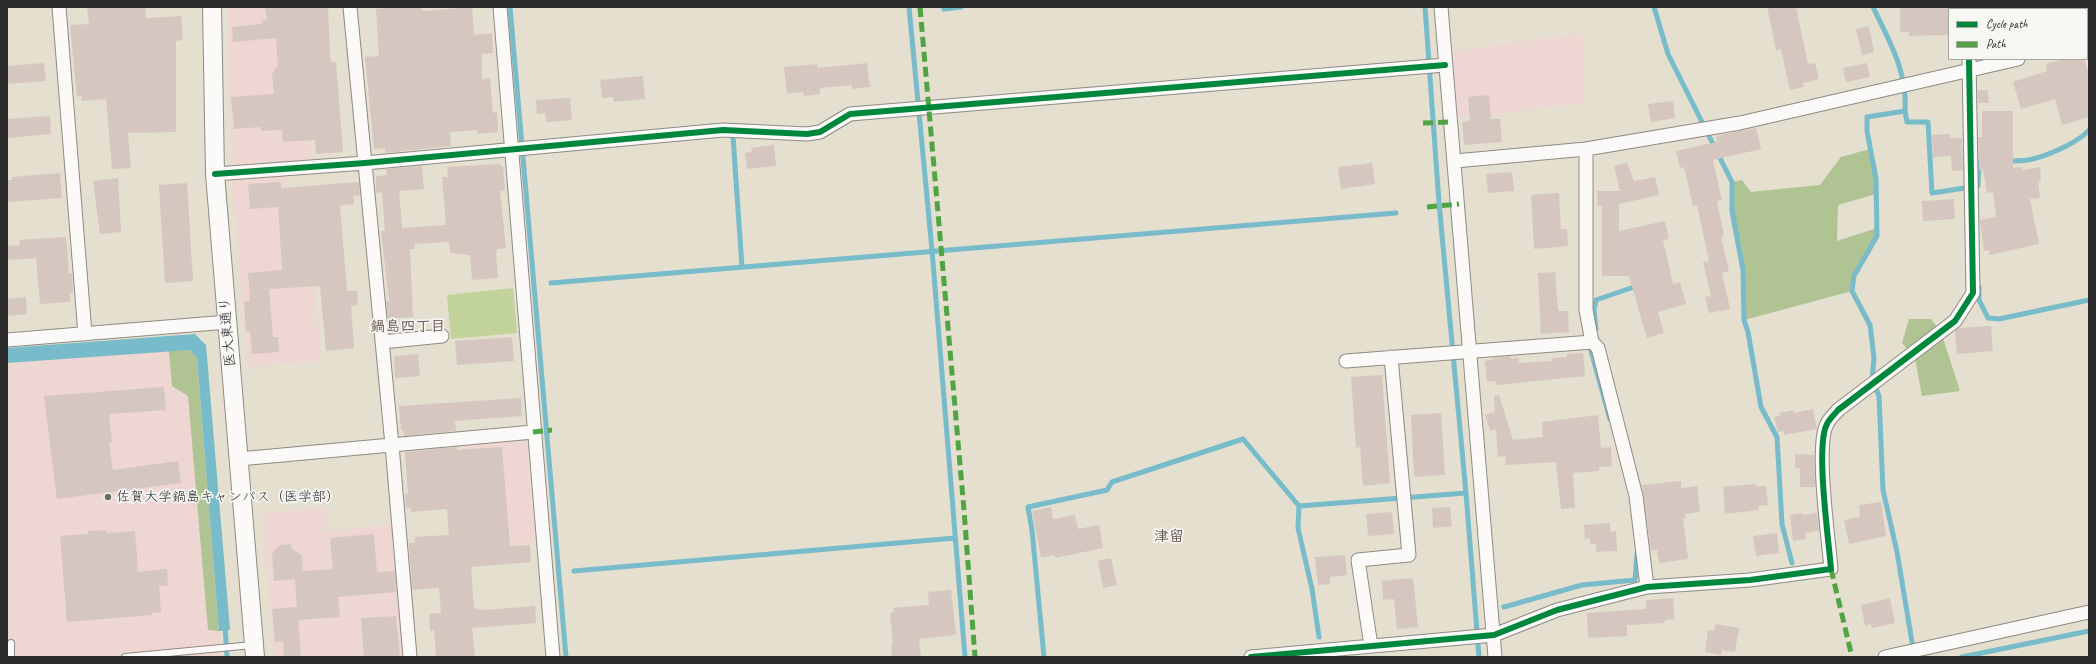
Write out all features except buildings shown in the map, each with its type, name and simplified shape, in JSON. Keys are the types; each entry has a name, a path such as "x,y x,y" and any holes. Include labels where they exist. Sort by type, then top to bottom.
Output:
{"street":[{"path":"59,7 85,334"},
{"name":"医大東通り","path":"212,7 215,174 238,459 249,650"},
{"path":"350,7 392,445 410,657"},
{"path":"500,7 519,149 533,432 553,657"},
{"path":"1441,7 1455,161 1467,351 1495,657"},
{"path":"1455,161 1586,149 1707,129 1902,87 1969,65 2010,60"},
{"path":"215,174 365,163 722,130 807,134 820,132 850,114 1446,65"},
{"path":"1251,657 1494,635 1557,610 1647,587 1750,580 1831,569 1822,473 1823,444 1826,425 1838,410 1955,321 1973,293 1969,65"},
{"path":"1586,149 1586,310 1636,496 1647,587"},
{"path":"7,340 228,322"},
{"path":"382,342 442,336"},
{"path":"1346,361 1446,352 1595,345"},
{"path":"1372,646 1358,560 1409,555 1391,357"},
{"path":"238,459 533,432"},
{"path":"1885,657 2089,612"}],"lane":[{"path":"11,642 11,657"},
{"path":"125,657 216,649 249,650"}],"shaded area":[{"path":"227,7 293,7 307,86 313,164 284,166 288,215 308,213 321,361 248,367 232,183"},
{"path":"1582,33 1584,103 1456,119 1450,52"},
{"name":"佐賀大学鍋島キャンパス（医学部）","path":"190,350 197,358 221,657 7,657 7,363"},
{"path":"526,439 536,542 474,547 464,444"},
{"path":"326,507 328,531 392,525 403,657 274,657 262,513"}],"green space":[{"path":"1870,149 1876,179 1876,194 1838,205 1837,241 1877,228 1877,236 1854,276 1852,291 1744,320 1743,270 1732,211 1732,182 1742,180 1751,192 1820,185 1841,157"},
{"path":"513,288 517,333 451,339 447,295"},
{"path":"1909,319 1931,319 1941,332 1960,391 1922,396 1915,358 1902,343"},
{"path":"190,350 197,358 219,631 208,630 188,396 172,386 169,351"}],"water":[{"path":"195,334 206,345 230,630 219,631 197,358 190,350 7,363 7,348"}],"waterway":[{"path":"510,7 566,657"},
{"path":"909,7 932,250 965,657"},
{"path":"944,9 961,7"},
{"path":"1425,7 1439,203 1466,493 1479,657"},
{"path":"1654,7 1668,54 1732,182 1732,211 1743,270 1744,320 1748,332 1761,407 1777,437 1782,524 1792,563"},
{"path":"1873,7 1896,57 1904,83 1905,111 1867,117 1867,131 1876,179 1877,236 1854,276 1852,291 1870,325 1874,358 1872,380 1879,396 1883,490 1897,552 1912,642"},
{"path":"1905,111 1907,122 1928,122 1932,193 1978,186 1979,163 1984,162"},
{"path":"2006,161 2028,160 2043,156 2061,149 2077,140 2089,130"},
{"path":"733,137 742,267"},
{"path":"551,283 1396,213"},
{"path":"1979,287 1979,300 1988,318 1999,319 2089,300"},
{"path":"1596,329 1594,310 1596,300 1631,288"},
{"path":"1594,344 1591,351 1610,419"},
{"path":"1044,657 1032,530 1028,507 1107,490 1112,482 1243,439 1299,506 1466,493"},
{"path":"1299,506 1298,528 1312,589 1319,637"},
{"path":"574,571 955,538"},
{"path":"1504,607 1582,585 1635,580 1637,554"},
{"path":"225,625 227,657"},
{"path":"1962,657 2089,631"}],"marked path":[{"path":"920,7 964,510 975,657"},
{"path":"1423,123 1451,122"},
{"path":"1427,207 1459,204"},
{"path":"533,432 552,430"},
{"path":"1831,569 1852,657"}],"cycle path":[{"path":"1251,657 1494,635 1557,610 1647,587 1750,580 1831,569 1822,472 1824,435 1828,422 1838,410 1955,321 1973,293 1969,60"},
{"path":"215,174 365,163 723,130 807,134 820,132 850,114 1445,65"}],"place":[{"name":"佐賀大学鍋島キャンパス（医学部）","path":"108,497"}],"district":[{"name":"鍋島四丁目","path":"408,327"},
{"name":"津留","path":"1169,537"}]}
